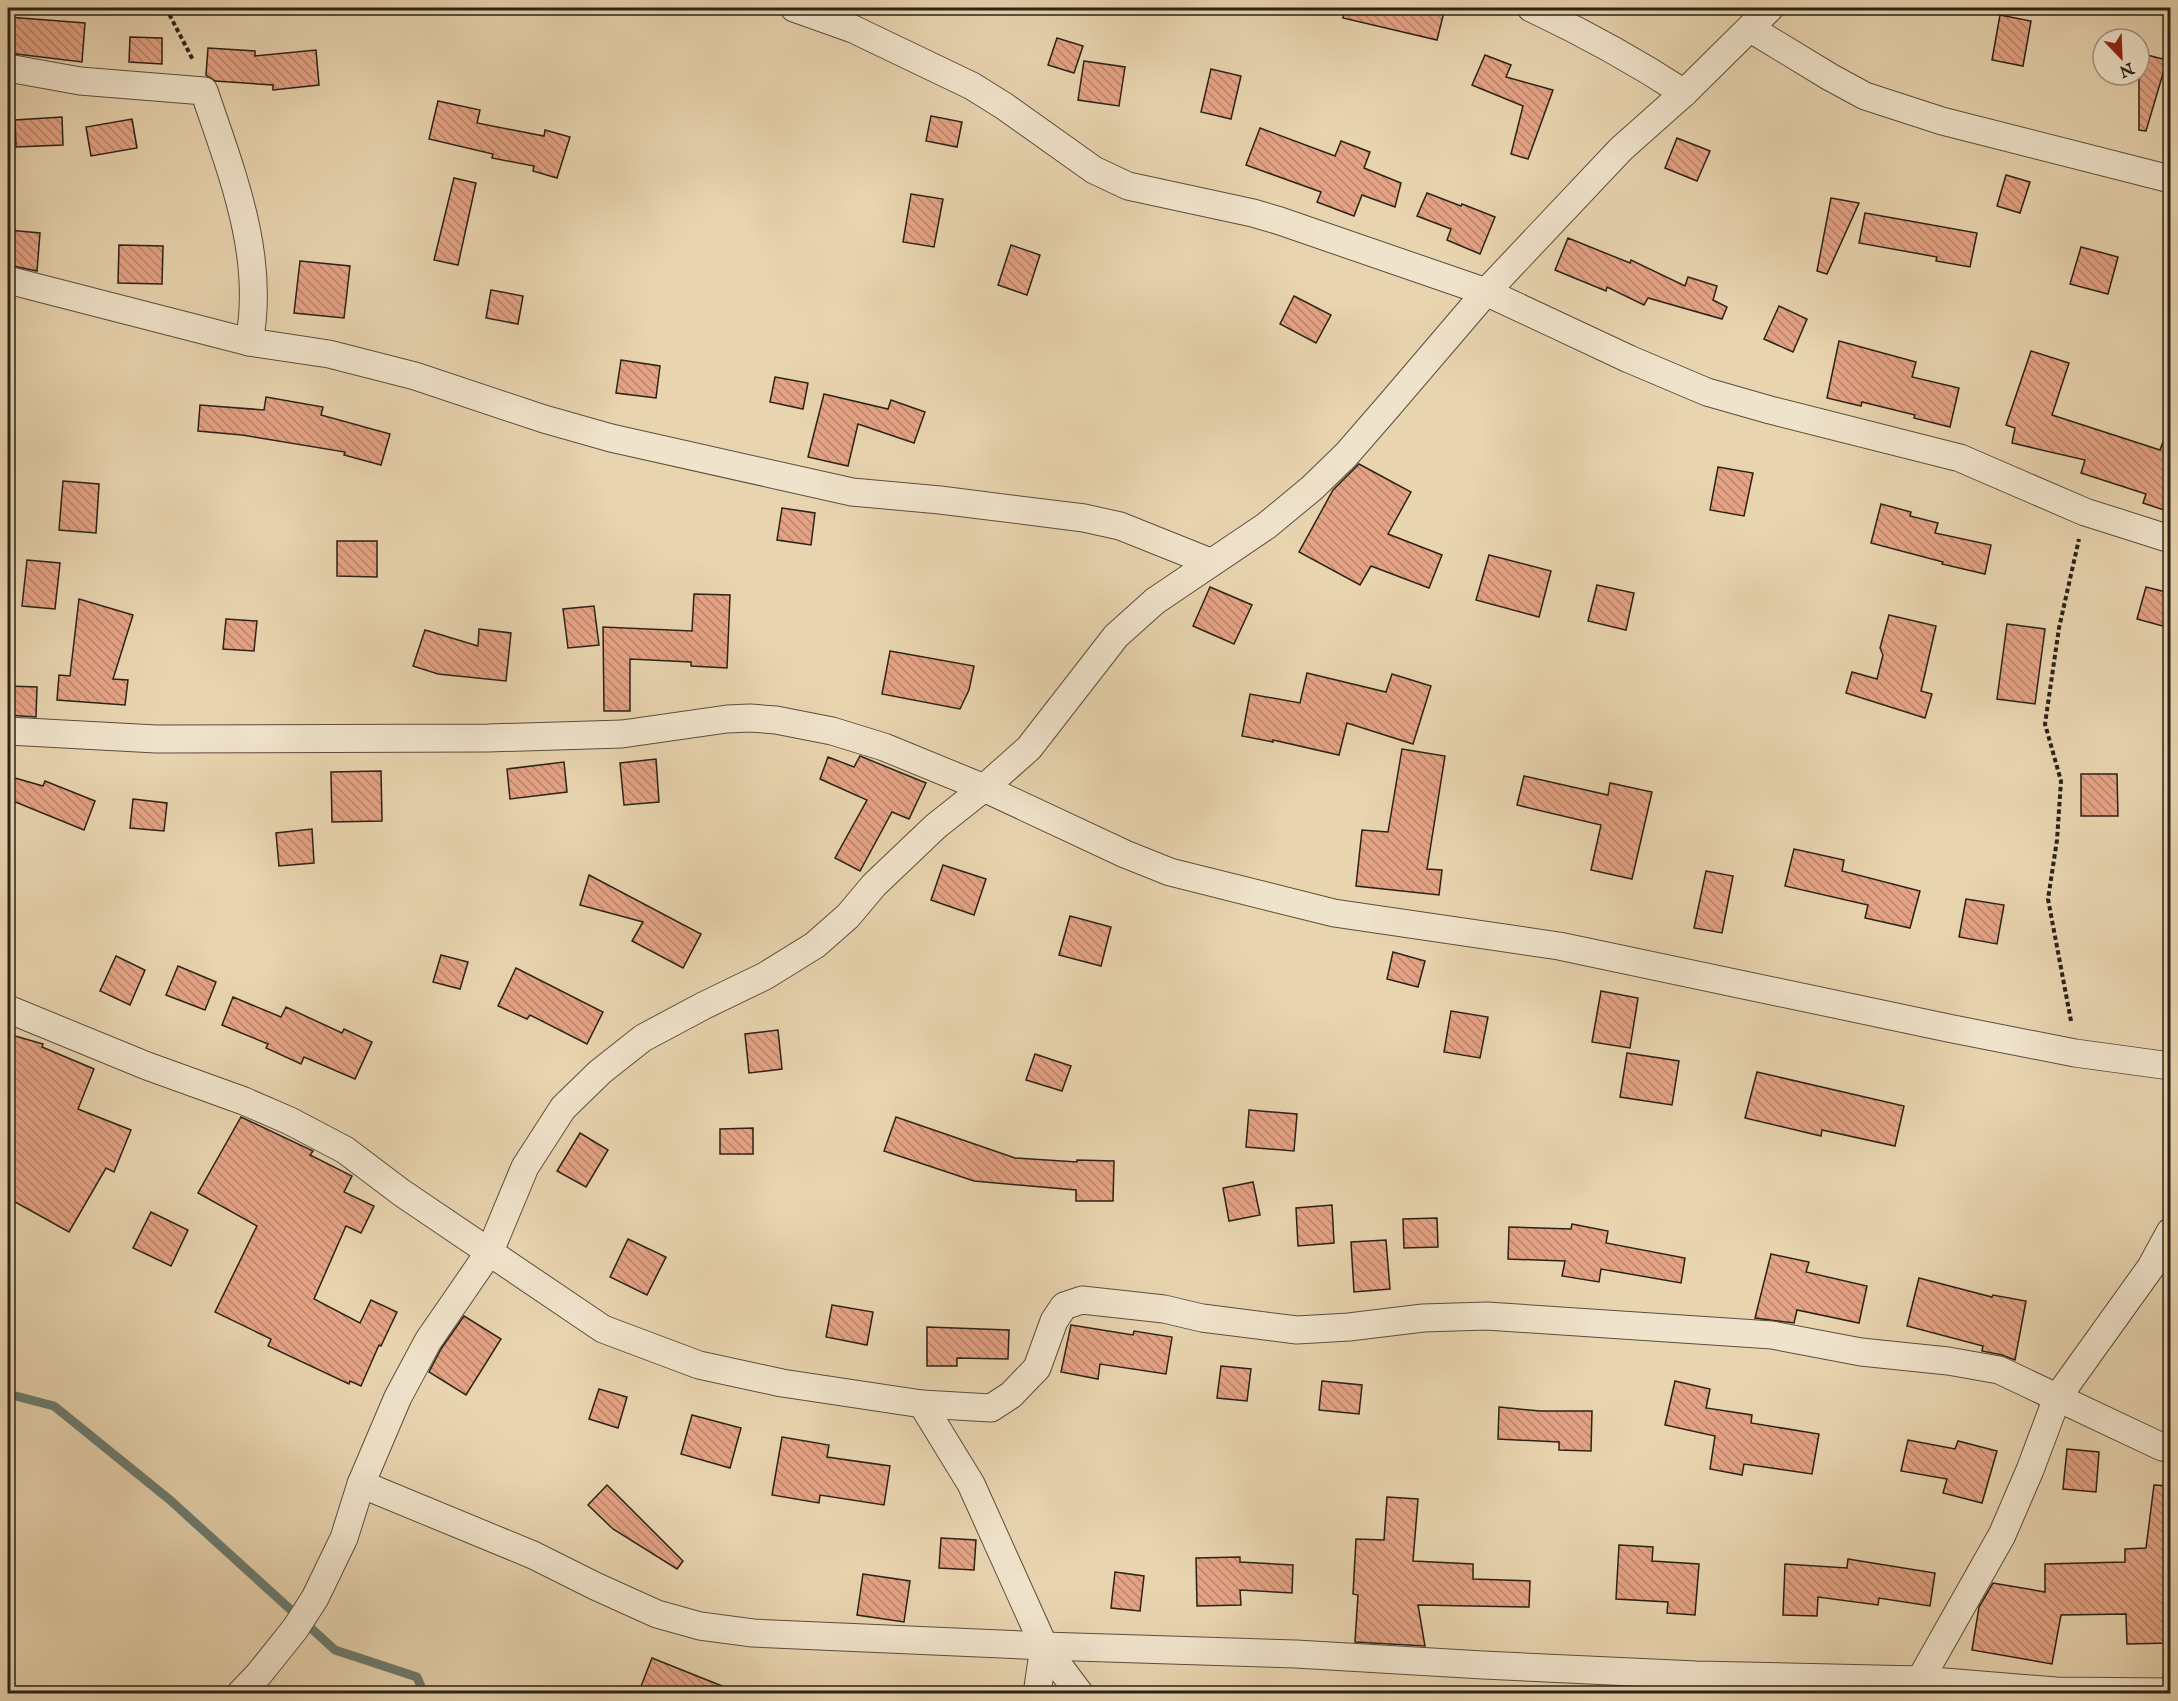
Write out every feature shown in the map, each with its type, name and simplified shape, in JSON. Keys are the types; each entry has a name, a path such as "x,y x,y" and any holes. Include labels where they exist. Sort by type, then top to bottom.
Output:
{"street":[{"path":"794,8 853,29 972,86 1022,118 1094,170 1128,186 1253,213 1486,292 1629,359 1707,392 1960,458 2085,512 2170,539"},
{"path":"1531,8 1574,28 1639,64 1684,93"},
{"path":"240,1694 295,1629 315,1598 344,1538 361,1484 398,1397 428,1341 490,1251 525,1167 563,1108 600,1072 643,1038 765,976 814,945 848,916 874,885 936,826 984,788 1029,747 1116,636 1155,601 1266,526 1312,488 1346,455 1486,292 1621,149 1684,93 1770,8"},
{"path":"1751,29 1865,96 1942,121 2170,179"},
{"path":"8,68 80,81 204,91 238,196 250,252 255,291 254,316 249,342"},
{"path":"8,280 249,342 329,354 416,376 544,419 611,438 841,490 1042,512 1120,526 1210,562"},
{"path":"8,731 156,739 488,738 622,734 750,718 776,720 832,731 884,747 984,788 1125,854 1170,872 1334,913 1559,946 1764,991 2075,1053 2170,1066"},
{"path":"8,1009 147,1066 244,1101 290,1121 345,1150 402,1193 603,1329 699,1365 782,1383 922,1404 991,1408 1011,1395 1037,1368 1054,1321 1064,1306 1082,1300 1164,1309 1202,1318 1298,1330 1349,1327 1423,1318 1488,1316 1772,1335 1861,1352 1948,1361 1999,1370 2170,1449"},
{"path":"1917,1687 2002,1535 2057,1398 2151,1267 2170,1232"},
{"path":"922,1404 971,1484 1044,1646 1080,1694"},
{"path":"361,1484 533,1555 657,1614 700,1626 753,1633 1296,1654 1917,1687 2170,1692"},
{"path":"1037,1694 1044,1646"}],"path":[{"path":"166,8 193,59 204,91"},
{"path":"2075,1053 2048,899 2057,840 2061,781 2045,724 2059,628 2085,512"}],"building":[{"path":"1345,8 1445,8 1437,40 1343,18"},
{"path":"2000,15 2031,21 2023,66 1992,60"},
{"path":"8,17 85,23 82,62 8,53"},
{"path":"130,37 162,38 162,64 129,62"},
{"path":"1057,38 1083,46 1074,73 1048,65"},
{"path":"208,48 255,51 255,56 316,50 319,85 273,90 273,85 215,81 206,75"},
{"path":"1485,55 1511,65 1506,77 1553,90 1528,159 1511,154 1523,106 1472,85"},
{"path":"2151,56 2167,60 2146,131 2139,130 2139,87 2151,87"},
{"path":"1084,61 1125,67 1119,106 1078,100"},
{"path":"1211,69 1241,76 1231,119 1201,112"},
{"path":"438,101 480,110 477,123 544,136 545,130 570,137 557,178 533,171 534,166 492,158 493,154 429,139"},
{"path":"931,116 962,122 957,147 926,141"},
{"path":"62,117 63,145 16,147 15,120"},
{"path":"132,119 137,148 91,156 86,127"},
{"path":"1260,128 1335,156 1341,141 1370,152 1364,168 1401,183 1395,207 1362,195 1354,216 1317,202 1321,192 1246,165"},
{"path":"1677,138 1710,151 1697,181 1665,168"},
{"path":"2006,175 2030,182 2020,213 1997,206"},
{"path":"454,178 476,183 458,265 434,260"},
{"path":"1427,193 1495,217 1480,254 1447,240 1451,229 1417,216"},
{"path":"911,194 943,199 934,247 903,242"},
{"path":"1831,198 1859,203 1827,274 1817,271"},
{"path":"1865,213 1977,233 1970,267 1936,261 1937,257 1859,243"},
{"path":"8,230 40,233 37,271 8,265"},
{"path":"1568,238 1630,263 1631,260 1685,286 1688,277 1717,286 1713,300 1727,307 1722,319 1648,298 1644,305 1607,287 1606,291 1555,270"},
{"path":"119,245 163,246 162,284 118,283"},
{"path":"1011,245 1040,255 1027,295 998,285"},
{"path":"2081,247 2118,257 2108,294 2070,284"},
{"path":"300,261 350,266 344,318 294,313"},
{"path":"491,290 523,296 518,324 486,318"},
{"path":"1294,296 1331,315 1316,343 1280,324"},
{"path":"1779,306 1807,319 1793,352 1764,339"},
{"path":"1839,341 1916,362 1912,377 1959,388 1950,427 1914,418 1915,415 1862,402 1861,406 1827,398"},
{"path":"2031,351 2069,363 2052,415 2160,450 2166,434 2170,435 2170,512 2143,503 2146,494 2081,473 2085,460 2012,443 2015,428 2006,425"},
{"path":"621,360 660,366 656,398 616,393"},
{"path":"775,377 808,383 803,409 770,402"},
{"path":"824,394 888,409 891,400 925,412 914,443 858,424 848,466 808,457"},
{"path":"266,397 323,407 321,415 390,434 381,465 344,455 345,452 242,435 198,431 200,405 264,410"},
{"path":"1359,464 1411,492 1388,534 1442,555 1429,588 1371,566 1360,585 1299,552 1333,490"},
{"path":"1718,467 1753,473 1744,516 1710,510"},
{"path":"63,481 99,484 96,533 59,530"},
{"path":"1881,504 1911,512 1910,516 1938,523 1935,533 1991,545 1985,574 1871,543"},
{"path":"782,508 815,513 811,545 777,540"},
{"path":"337,541 377,541 377,577 337,576"},
{"path":"1489,555 1551,571 1539,617 1476,600"},
{"path":"27,560 60,563 55,609 22,606"},
{"path":"1597,585 1634,593 1626,630 1588,621"},
{"path":"1210,587 1252,605 1234,644 1193,626"},
{"path":"2146,587 2170,593 2170,628 2137,619"},
{"path":"694,594 730,595 727,668 691,666 691,662 630,659 630,711 604,711 603,627 692,631"},
{"path":"79,599 133,615 113,679 128,680 125,705 57,700 59,675 70,676"},
{"path":"594,606 599,645 568,648 563,609"},
{"path":"1889,615 1936,626 1921,691 1932,694 1925,718 1846,693 1852,672 1877,679 1883,655 1880,648"},
{"path":"226,619 257,621 254,651 223,649"},
{"path":"2007,624 2045,629 2035,704 1997,699"},
{"path":"479,629 511,633 506,681 438,674 413,666 425,630 478,646"},
{"path":"890,651 974,666 969,690 960,709 882,694"},
{"path":"1307,673 1386,692 1392,674 1431,686 1413,744 1347,723 1339,755 1273,740 1273,742 1242,736 1250,694 1300,703"},
{"path":"8,686 37,687 36,717 8,715"},
{"path":"1402,749 1445,756 1427,869 1442,870 1439,895 1356,886 1362,830 1388,832"},
{"path":"860,756 926,783 909,819 892,812 860,871 835,858 867,800 820,779 828,757 854,767"},
{"path":"656,759 659,802 624,805 620,763"},
{"path":"564,762 567,792 510,799 507,769"},
{"path":"381,771 382,821 332,822 331,772"},
{"path":"2081,774 2117,774 2118,816 2081,816"},
{"path":"8,776 43,786 45,781 95,801 84,830 8,799"},
{"path":"1524,776 1608,795 1610,783 1652,792 1632,879 1591,870 1601,825 1517,805"},
{"path":"133,799 167,803 164,831 130,828"},
{"path":"312,829 314,863 279,866 276,833"},
{"path":"1794,849 1844,860 1842,871 1920,891 1910,928 1865,918 1868,905 1785,886"},
{"path":"943,865 986,879 974,915 931,900"},
{"path":"1706,871 1733,876 1722,933 1694,928"},
{"path":"589,875 701,934 683,968 632,941 643,922 580,905"},
{"path":"1966,899 2004,905 1997,944 1959,937"},
{"path":"1070,916 1111,927 1101,966 1059,955"},
{"path":"1393,952 1425,961 1418,987 1387,979"},
{"path":"441,955 468,962 460,989 433,982"},
{"path":"116,956 145,970 130,1005 100,991"},
{"path":"178,966 216,982 205,1010 166,995"},
{"path":"516,968 603,1012 587,1044 530,1015 527,1019 498,1006"},
{"path":"1601,991 1638,998 1630,1048 1592,1042"},
{"path":"233,997 281,1017 286,1007 342,1033 344,1029 372,1042 355,1079 304,1057 301,1064 266,1048 268,1044 222,1025"},
{"path":"1451,1011 1488,1017 1480,1058 1444,1052"},
{"path":"778,1030 782,1069 749,1073 745,1034"},
{"path":"8,1034 43,1044 42,1047 94,1069 78,1109 131,1130 114,1172 106,1168 69,1232 8,1198"},
{"path":"1627,1053 1679,1061 1672,1105 1620,1097"},
{"path":"1035,1054 1071,1066 1062,1091 1026,1080"},
{"path":"1757,1072 1904,1106 1895,1146 1822,1130 1821,1136 1745,1118"},
{"path":"1249,1110 1297,1114 1294,1151 1246,1147"},
{"path":"241,1117 313,1151 310,1155 352,1176 344,1192 374,1206 361,1233 346,1226 314,1299 360,1323 371,1300 397,1312 361,1386 350,1381 349,1384 268,1346 271,1339 215,1312 257,1226 198,1193"},
{"path":"896,1117 1015,1158 1077,1162 1077,1160 1114,1161 1113,1201 1076,1201 1076,1190 974,1181 884,1151"},
{"path":"753,1128 753,1154 720,1154 720,1129"},
{"path":"580,1133 608,1150 586,1187 557,1171"},
{"path":"1253,1182 1260,1215 1229,1221 1223,1188"},
{"path":"1332,1205 1334,1243 1298,1246 1296,1208"},
{"path":"151,1212 188,1230 171,1266 133,1248"},
{"path":"1437,1218 1438,1247 1404,1248 1403,1219"},
{"path":"1572,1224 1608,1231 1606,1243 1685,1258 1681,1283 1601,1269 1599,1282 1562,1276 1565,1261 1508,1259 1509,1227 1571,1229"},
{"path":"628,1239 666,1257 647,1295 610,1277"},
{"path":"1386,1240 1390,1289 1354,1292 1351,1242"},
{"path":"1771,1254 1809,1262 1806,1272 1867,1286 1859,1323 1797,1310 1794,1323 1755,1318"},
{"path":"1919,1278 1992,1297 1993,1295 2026,1301 2015,1360 1982,1351 1983,1346 1907,1326"},
{"path":"832,1305 873,1312 867,1345 826,1337"},
{"path":"464,1316 501,1339 466,1395 429,1372 441,1349"},
{"path":"1071,1325 1133,1335 1134,1331 1172,1337 1166,1374 1100,1364 1098,1379 1061,1372"},
{"path":"927,1327 1009,1330 1008,1359 957,1358 957,1366 927,1366"},
{"path":"1221,1366 1251,1369 1247,1401 1217,1398"},
{"path":"1322,1381 1362,1385 1359,1414 1319,1410"},
{"path":"1675,1381 1710,1389 1706,1408 1752,1415 1751,1423 1819,1434 1812,1474 1744,1464 1742,1475 1710,1469 1715,1436 1665,1425"},
{"path":"599,1389 627,1397 618,1428 589,1419"},
{"path":"1499,1407 1540,1411 1592,1411 1591,1451 1559,1450 1559,1442 1498,1439"},
{"path":"692,1415 741,1428 730,1468 681,1454"},
{"path":"782,1437 829,1445 827,1457 890,1466 884,1505 820,1495 819,1503 772,1495"},
{"path":"1908,1440 1955,1449 1958,1441 1997,1451 1982,1503 1943,1493 1947,1479 1901,1471"},
{"path":"2067,1449 2099,1452 2096,1492 2063,1489"},
{"path":"607,1485 683,1561 677,1569 613,1529 588,1505"},
{"path":"2154,1485 2170,1486 2170,1643 2127,1644 2126,1614 2061,1615 2052,1664 1972,1650 1979,1607 1993,1583 2045,1592 2045,1564 2125,1562 2125,1549 2146,1548"},
{"path":"1387,1497 1418,1499 1413,1561 1473,1564 1473,1579 1530,1581 1529,1607 1418,1605 1425,1646 1355,1642 1358,1595 1353,1594 1356,1539 1384,1540"},
{"path":"941,1538 976,1540 974,1570 939,1568"},
{"path":"1619,1545 1653,1547 1652,1561 1699,1564 1695,1615 1667,1613 1668,1602 1616,1599"},
{"path":"1240,1557 1240,1562 1293,1565 1292,1593 1240,1590 1241,1605 1197,1606 1196,1558"},
{"path":"1848,1559 1935,1573 1930,1606 1879,1598 1878,1605 1818,1597 1817,1616 1783,1615 1785,1564 1847,1568"},
{"path":"1115,1572 1144,1576 1140,1611 1111,1608"},
{"path":"863,1574 910,1581 904,1622 857,1615"},
{"path":"652,1658 737,1692 736,1694 638,1694"}],"waterway":[{"path":"8,1394 54,1406 170,1500 335,1650 417,1677 424,1694"}]}
